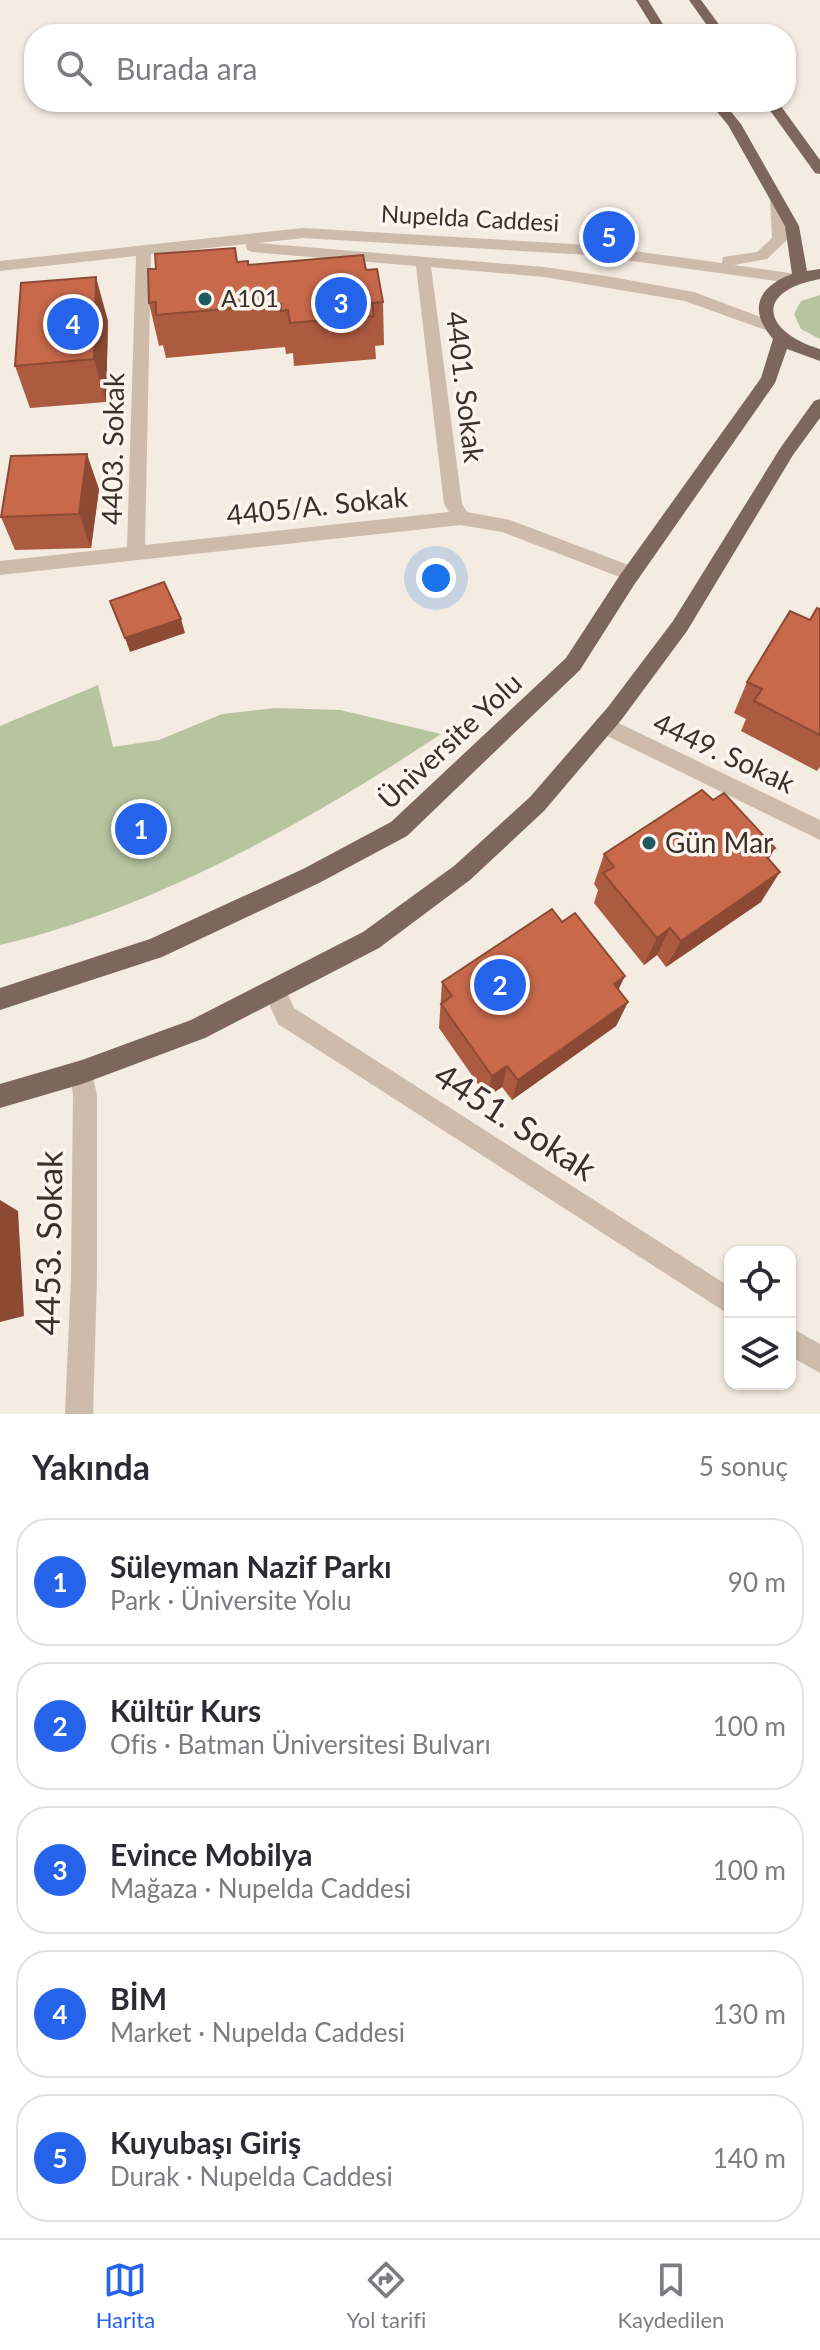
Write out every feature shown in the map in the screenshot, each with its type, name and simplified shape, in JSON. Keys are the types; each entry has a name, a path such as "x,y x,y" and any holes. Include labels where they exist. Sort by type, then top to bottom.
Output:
{"main road":[{"path":"642,0 657,24"},
{"path":"695,0 713,24"},
{"path":"724,112 792,226 796,277 820,274"},
{"path":"778,112 820,170"},
{"name":"Üniversite Yolu","path":"0,999 154,949 311,876 399,829 573,664 769,379 776,333 765,314 765,301 772,289 796,277"},
{"path":"776,333 797,347 820,355"},
{"path":"0,1096 82,1072 197,1030 371,940 462,873 537,804 604,725 680,626 787,451 820,405"}],"street":[{"path":"702,265 762,256 770,250 780,239 777,199"},
{"name":"Nupelda Caddesi","path":"0,266 303,233 589,250 796,277"},
{"name":"Nupelda Caddesi","path":"192,243 544,272 688,296 776,333"},
{"name":"4403. Sokak","path":"136,554 144,249"},
{"name":"4401. Sokak","path":"423,261 453,504 461,518"},
{"name":"4405/A. Sokak","path":"0,568 461,518 504,525 632,574"},
{"name":"4449. Sokak","path":"604,725 820,830"},
{"name":"4451. Sokak","path":"274,990 286,1016 724,1298"},
{"name":"4453. Sokak","path":"79,1414 84,1277 85,1095 82,1072"},
{"path":"796,1344 820,1360"}],"green space":[{"path":"820,295 820,339 801,329 794,314 801,301"},
{"path":"98,685 113,747 159,740 222,714 275,708 340,710 441,734 338,799 229,859 115,909 0,945 0,726"}],"building":[{"path":"235,248 237,262 248,261 248,265 363,255 366,270 377,269 383,302 372,303 374,316 290,323 288,310 281,311 281,304 156,315 156,302 149,303 148,269 156,269 155,254"},
{"path":"96,277 94,359 15,366 21,283"},
{"path":"87,454 79,514 1,517 11,456"},
{"path":"164,582 181,619 125,638 110,601"},
{"path":"817,608 820,609 820,735 754,701 762,689 747,682 790,611 810,620"},
{"path":"702,790 713,800 724,793 775,848 765,855 780,872 681,941 670,928 657,938 603,873 614,867 604,854"},
{"path":"552,909 562,922 575,913 625,976 614,984 628,1002 518,1080 507,1066 492,1076 441,1004 452,996 442,982"}],"place":[{"name":"Kuyubaşı Giriş","path":"609,237"},
{"name":"A101","path":"205,299"},
{"name":"Evince Mobilya","path":"341,303"},
{"name":"BİM","path":"73,324"},
{"name":"Süleyman Nazif Parkı","path":"141,829"},
{"name":"Gün Mar","path":"649,843"},
{"name":"Kültür Kurs","path":"500,985"}]}
